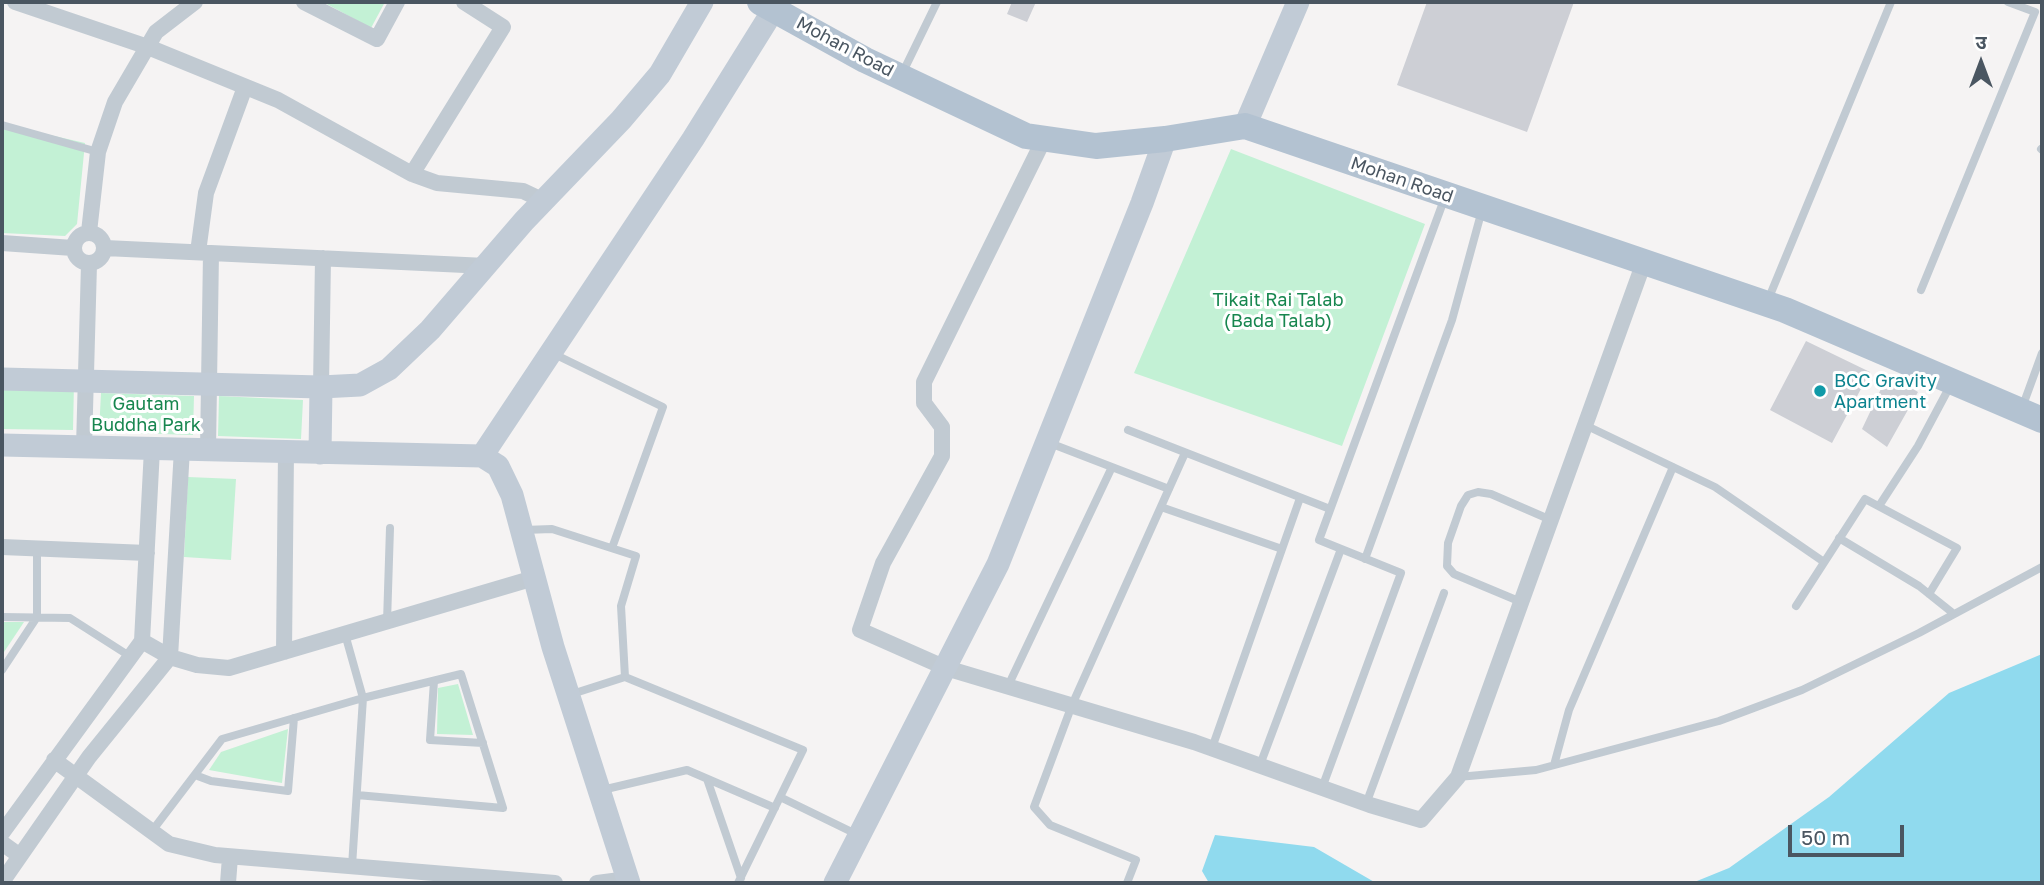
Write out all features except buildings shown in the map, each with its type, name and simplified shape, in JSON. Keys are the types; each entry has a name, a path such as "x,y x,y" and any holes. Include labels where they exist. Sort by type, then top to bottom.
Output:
{"main road":[{"name":"Mohan Road","path":"767,6 865,60 1026,136 1096,146 1165,139 1245,126 1767,303 2031,415"}],"street":[{"path":"15,2 148,47 278,100 412,174 437,183 523,191 544,201"},
{"path":"89,232 99,152 116,102 156,32 195,2"},
{"path":"304,2 376,39 397,2"},
{"path":"412,174 503,27 464,2"},
{"path":"2,379 321,387 359,385 389,369 430,330 544,201 621,120 660,74 702,2"},
{"path":"1245,126 1298,2"},
{"path":"482,456 693,139 767,6"},
{"path":"208,450 209,383 204,252 206,193 245,86"},
{"path":"1044,139 924,382 924,403 942,427 942,456 883,563 860,631 946,668 1212,748 1366,804 1421,820 1458,777 1644,262"},
{"path":"835,883 998,565 1165,139"},
{"path":"89,232 100,237 105,248 101,259 89,264 78,259 73,248 78,237 89,232"},
{"path":"2,243 73,248"},
{"path":"105,248 486,265"},
{"path":"320,453 323,258"},
{"path":"85,447 89,264"},
{"path":"2,445 482,456 498,466 512,495 569,695 628,881 597,883"},
{"path":"2,833 142,641 152,449"},
{"path":"2,882 76,776 170,657 182,449"},
{"path":"284,652 286,452"},
{"path":"2,547 147,553"},
{"path":"142,641 170,657 197,665 229,668 534,578"},
{"path":"54,760 169,844 215,855 352,866 439,878 555,883"},
{"path":"2,843 20,856"},
{"path":"228,883 230,856"}],"lane":[{"path":"901,77 937,2"},
{"path":"1767,303 1891,2"},
{"path":"1921,290 2035,12 2008,2"},
{"path":"2,125 99,152"},
{"path":"1322,788 1401,573 1319,540 1446,195"},
{"path":"1365,559 1452,320 1483,207"},
{"path":"551,352 663,407 612,548"},
{"path":"2031,415 2042,353"},
{"path":"1879,506 1918,446 1952,381"},
{"path":"1585,425 1714,487 1824,562"},
{"path":"1128,430 1330,509"},
{"path":"1047,442 1169,489"},
{"path":"1127,883 1136,860 1050,825 1034,807 1072,705 1185,453"},
{"path":"1008,686 1112,467"},
{"path":"1554,765 1569,710 1673,467"},
{"path":"1521,602 1454,574 1447,566 1448,543 1461,506 1468,495 1478,492 1491,494 1551,520"},
{"path":"1212,748 1300,498"},
{"path":"1796,606 1865,499 1957,548 1929,594"},
{"path":"1161,507 1282,549"},
{"path":"387,622 390,528"},
{"path":"522,530 552,529 636,556 621,606 625,677"},
{"path":"1839,538 1929,594 1954,614"},
{"path":"2,670 37,617 37,549"},
{"path":"1260,765 1341,549"},
{"path":"1458,777 1536,770 1719,721 1790,695 1919,633 2042,567"},
{"path":"1366,804 1444,593"},
{"path":"2,617 70,618 131,657"},
{"path":"345,634 363,698 352,866"},
{"path":"152,831 222,739 363,698 461,674 503,808 356,795"},
{"path":"569,695 625,677 803,750 739,881"},
{"path":"434,681 430,740 483,743"},
{"path":"195,775 211,780 288,791 294,718"},
{"path":"600,790 687,770 775,808"},
{"path":"707,779 739,881"},
{"path":"780,797 860,836"}],"green space":[{"path":"323,2 385,2 371,28"},
{"path":"2,124 85,143 77,224 65,236 2,233"},
{"name":"Tikait Rai Talab (Bada Talab)","path":"1231,149 1425,224 1342,446 1134,373"},
{"path":"2,383 74,383 73,430 2,429"},
{"name":"Gautam Buddha Park","path":"101,393 194,396 193,435 99,432"},
{"path":"219,396 303,400 301,439 218,436"},
{"path":"188,477 236,479 231,560 184,557"},
{"path":"2,622 24,622 2,655"},
{"path":"458,684 473,735 437,734 438,688"},
{"path":"288,729 282,783 209,770 221,752"}],"water":[{"path":"2042,654 2042,883 1692,883 1729,868 1829,797 1949,693"},
{"path":"1215,835 1314,847 1376,883 1209,883 1202,871"}],"place":[{"name":"BCC Gravity Apartment","path":"1820,391"}]}
